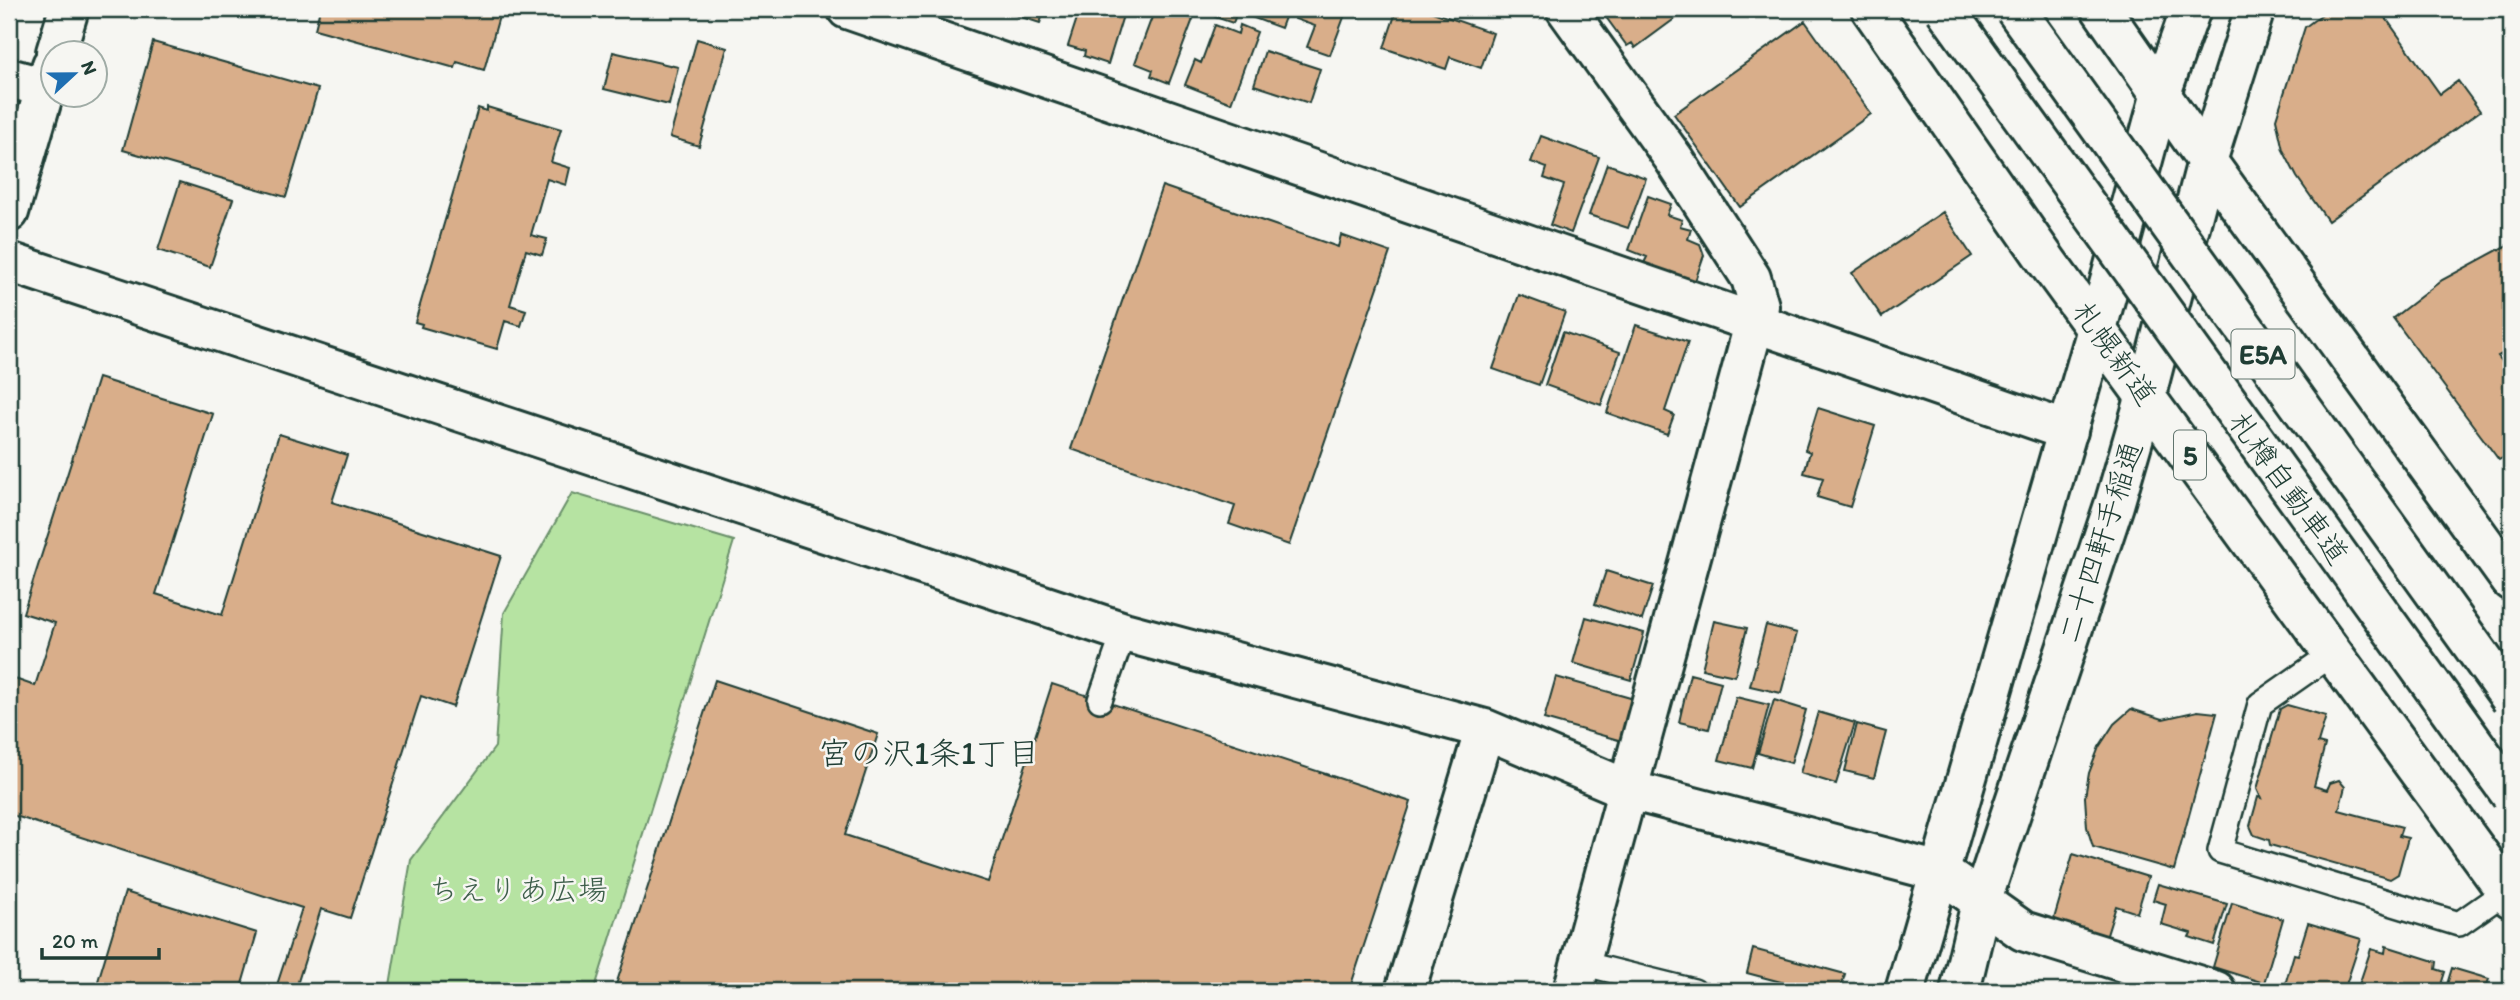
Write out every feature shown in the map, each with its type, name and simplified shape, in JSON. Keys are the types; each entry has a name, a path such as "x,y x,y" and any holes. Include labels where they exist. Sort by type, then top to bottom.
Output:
{"main road":[{"path":"60,38 69,9"},
{"path":"847,9 2068,431"},
{"path":"1566,9 1674,159 1751,278 1759,306 1577,977"},
{"name":"札幌新道","path":"1871,9 2048,262 2508,895"},
{"name":"札樽自動車道","path":"1945,9 2511,795"},
{"name":"札樽自動車道","path":"2015,9 2511,699"},
{"path":"2101,9 2207,161 2511,580"},
{"name":"二十四軒手稲通","path":"1906,991 2097,329 2161,93 2191,9"},
{"name":"二十四軒手稲通","path":"1960,991 1981,903 2114,505 2146,395 2207,161 2255,9"},
{"path":"9,78 38,71"},
{"path":"9,212 39,108"},
{"path":"9,262 1124,632 1485,729 1629,790 1940,872 2023,932 2216,991"},
{"path":"1405,991 1485,729"}],"lane":[{"path":"1100,700 1124,632"},
{"path":"2333,653 2260,704 2220,851 2459,924 2508,895"},
{"path":"1577,977 1694,991"}],"green space":[{"name":"ちえりあ広場","path":"572,493 734,541 594,991 389,991 411,860 495,747 504,613"}],"building":[{"path":"320,9 501,9 484,70 457,62 455,68 315,29"},
{"path":"997,9 1045,9 1040,23"},
{"path":"1080,9 1125,9 1108,64 1084,56 1085,51 1068,46"},
{"path":"1155,9 1164,9 1193,19 1169,83 1151,76 1153,70 1135,63"},
{"path":"1218,9 1238,9 1233,23 1215,17"},
{"path":"1245,9 1288,9 1281,28 1243,14"},
{"path":"1299,9 1347,9 1330,55 1307,47 1315,26 1295,19"},
{"path":"1397,9 1424,9 1493,33 1481,68 1450,57 1446,69 1384,48"},
{"path":"1600,9 1688,9 1635,48 1632,43 1627,46"},
{"path":"2329,9 2380,10 2440,94 2458,81 2480,111 2328,221 2297,177 2283,150 2276,119 2305,27"},
{"path":"1805,21 1871,114 1740,207 1674,114"},
{"path":"1215,25 1238,34 1240,25 1257,32 1231,103 1185,85 1195,60 1201,63"},
{"path":"697,39 727,48 699,146 670,137"},
{"path":"153,42 318,89 286,197 123,150"},
{"path":"1265,51 1320,69 1309,103 1254,85"},
{"path":"613,52 678,67 669,105 604,89"},
{"path":"487,107 561,129 551,162 570,168 566,185 547,179 531,235 547,239 542,255 526,250 510,305 526,310 521,326 505,321 497,349 421,327 422,324 415,322 478,108 487,111"},
{"path":"1541,136 1599,157 1571,233 1550,225 1564,185 1544,178 1547,168 1531,162"},
{"path":"1607,164 1646,178 1628,228 1589,215"},
{"path":"180,182 233,199 210,267 158,250"},
{"path":"1162,186 1338,247 1341,235 1390,252 1289,545 1229,524 1235,506 1071,449"},
{"path":"1648,196 1671,204 1667,215 1682,220 1680,226 1691,229 1688,239 1700,244 1704,255 1695,281 1644,263 1647,257 1629,250"},
{"path":"1943,212 1972,256 1882,317 1852,273"},
{"path":"2511,243 2511,349 2498,356 2511,373 2511,458 2507,461 2504,457 2499,460 2393,318 2442,280"},
{"path":"1519,295 1565,312 1539,385 1493,369"},
{"path":"1636,325 1688,342 1665,411 1674,415 1667,434 1607,413"},
{"path":"1563,332 1620,352 1601,405 1545,385"},
{"path":"98,378 213,414 156,594 222,615 279,434 347,455 332,502 501,556 453,707 421,696 350,918 321,909 295,991 275,991 302,908 9,814 9,677 35,686 55,623 23,613"},
{"path":"1818,408 1875,426 1850,507 1817,497 1823,478 1804,473 1810,452 1805,450"},
{"path":"1606,571 1653,586 1642,620 1595,604"},
{"path":"1586,617 1644,633 1631,680 1573,663"},
{"path":"1714,621 1747,628 1735,676 1702,669"},
{"path":"1766,625 1797,633 1781,693 1750,686"},
{"path":"1690,674 1721,682 1709,729 1679,722"},
{"path":"1556,677 1634,699 1622,741 1544,719"},
{"path":"715,680 878,734 845,835 988,882 1052,684 1411,802 1349,991 614,991"},
{"path":"1736,697 1769,705 1752,768 1719,760"},
{"path":"1774,700 1806,710 1791,763 1758,753"},
{"path":"2287,705 2326,716 2318,743 2325,745 2314,786 2327,790 2330,783 2339,780 2345,787 2339,810 2402,827 2399,836 2408,838 2398,874 2390,879 2270,845 2269,840 2254,835 2250,826 2258,797 2261,798 2257,789 2280,709"},
{"path":"2131,709 2163,719 2198,711 2217,713 2174,870 2093,847 2087,827 2085,797 2089,773 2099,747 2114,724"},
{"path":"1818,712 1855,723 1836,784 1800,773"},
{"path":"1857,724 1886,732 1874,778 1845,771"},
{"path":"2073,854 2148,877 2137,913 2116,906 2106,938 2053,922"},
{"path":"2158,884 2227,904 2214,945 2189,937 2191,933 2161,924 2166,904 2153,900"},
{"path":"125,892 257,933 240,991 95,991"},
{"path":"2232,903 2283,919 2264,983 2213,967"},
{"path":"2308,923 2361,939 2344,991 2296,991 2284,988 2294,954 2298,955"},
{"path":"2386,946 2437,962 2436,969 2445,972 2439,991 2357,991 2371,949 2385,953"},
{"path":"1753,949 1845,974 1840,991 1815,991 1747,973"},
{"path":"2452,968 2489,979 2485,991 2445,991"}],"district":[{"name":"宮の沢1条1丁目","path":"929,753"}]}
